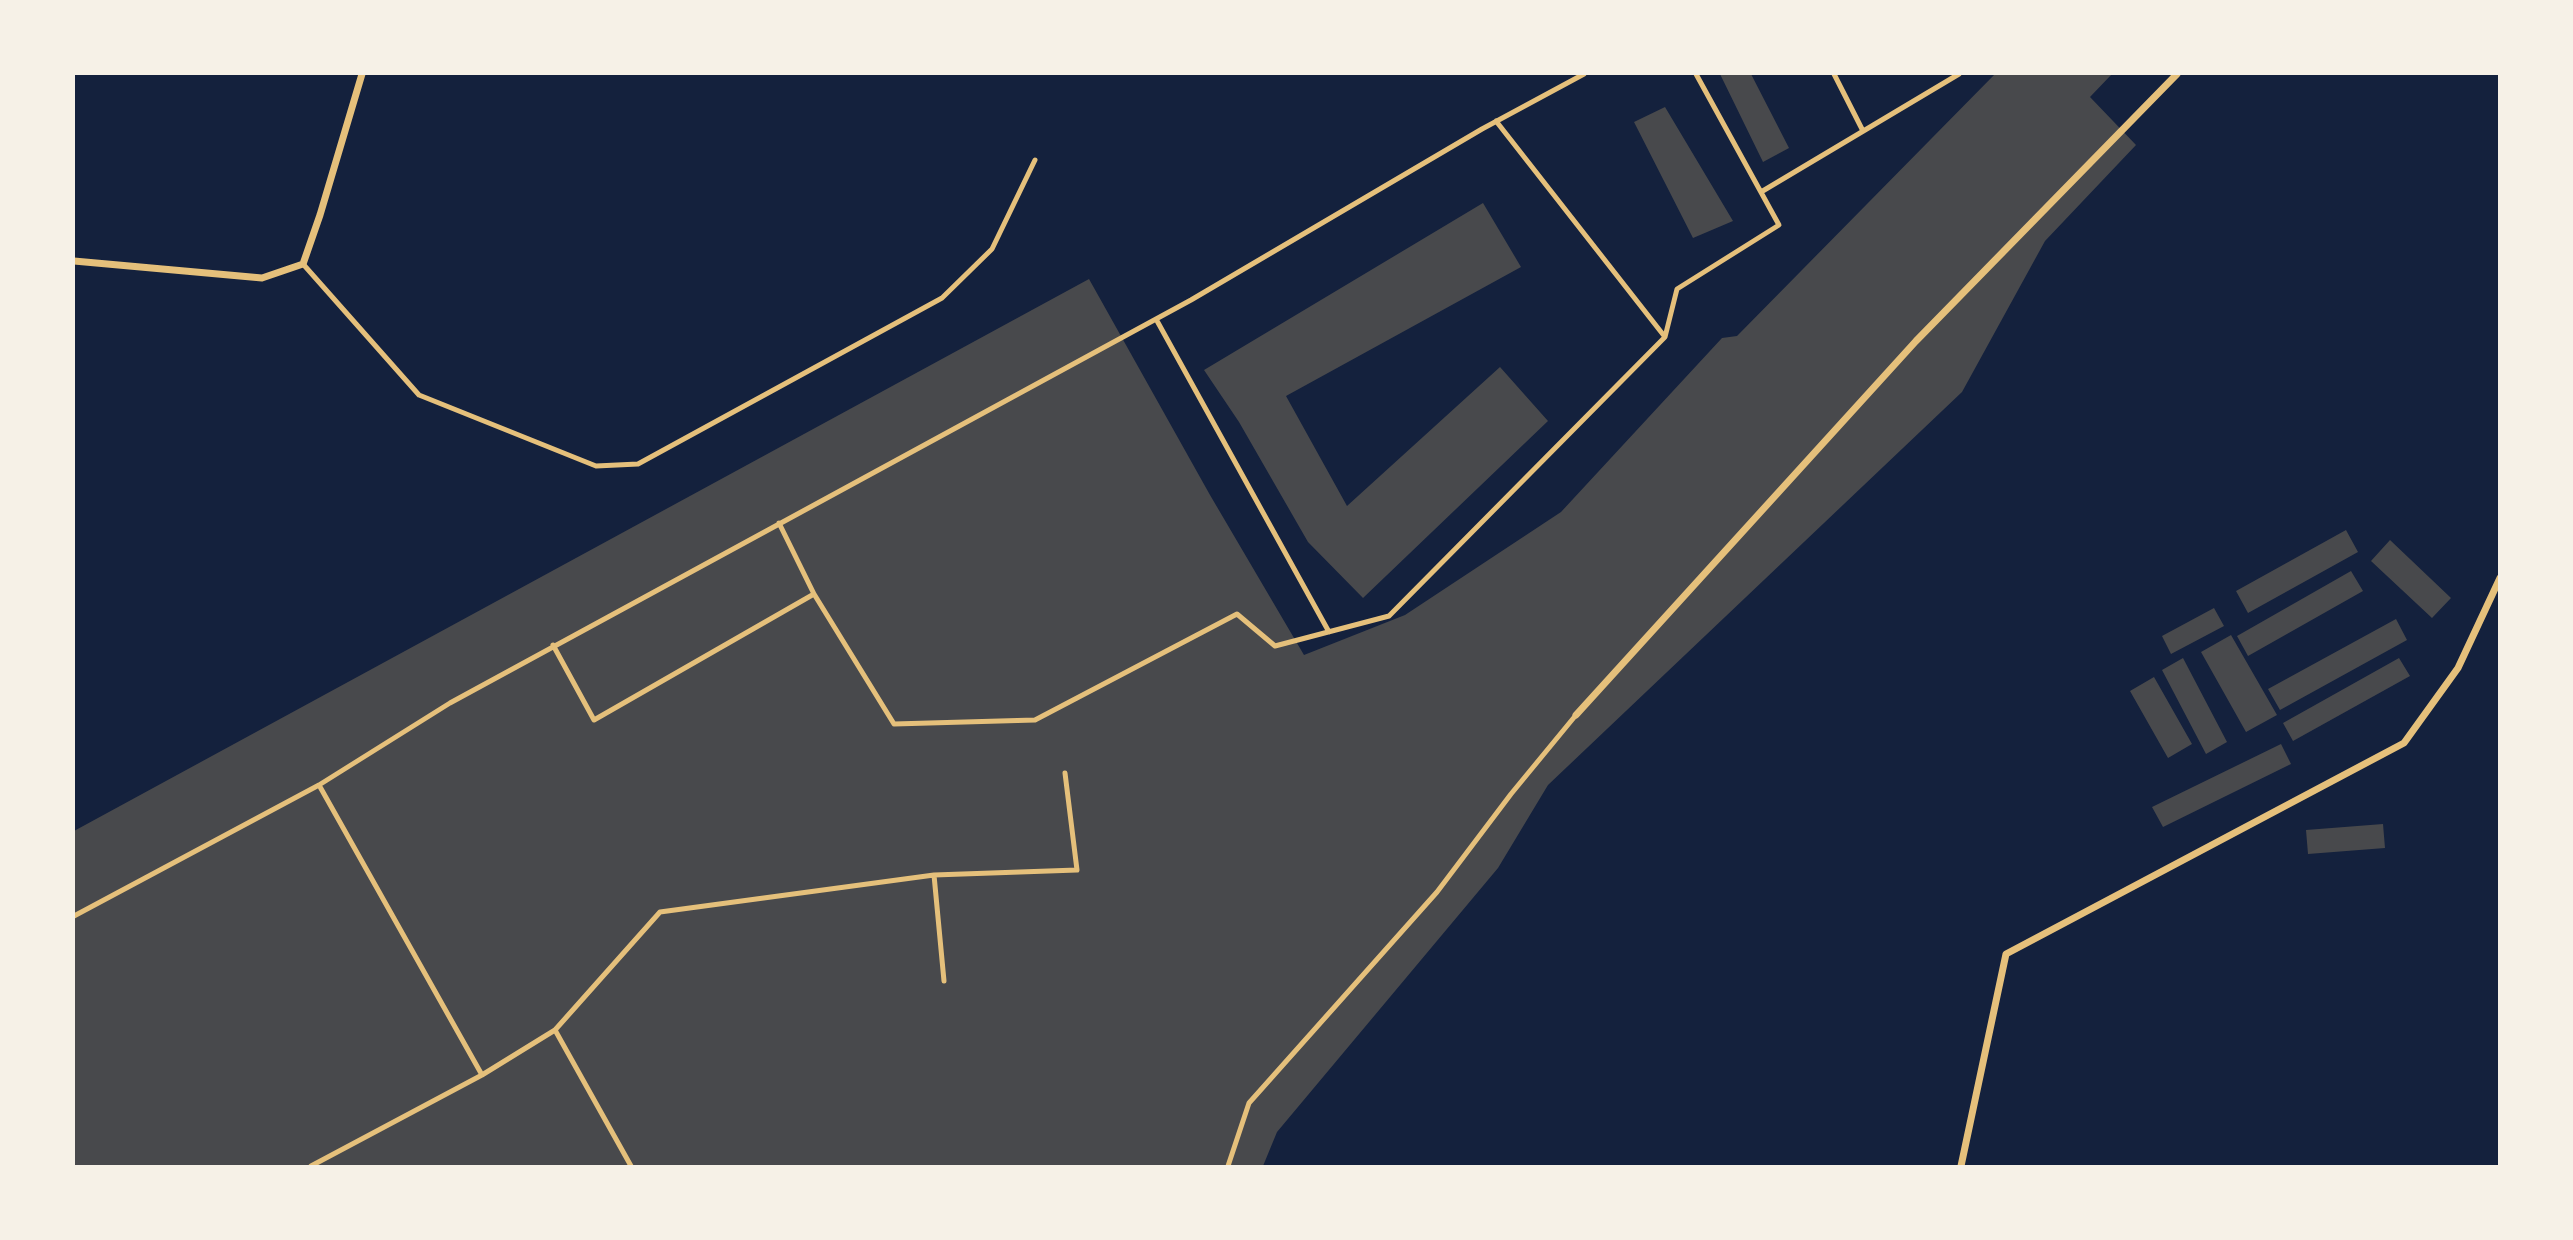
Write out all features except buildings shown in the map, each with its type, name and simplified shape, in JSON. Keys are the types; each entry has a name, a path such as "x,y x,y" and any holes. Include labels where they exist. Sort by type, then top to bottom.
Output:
{"street":[{"path":"74,261 262,278 303,264 362,74"},
{"path":"1576,715 1916,341 2177,74"},
{"path":"1961,1167 2006,954 2404,743 2458,668 2500,578"}],"lane":[{"path":"74,916 319,785 450,703 553,645 1156,319 1496,121 1584,74"},
{"path":"779,523 814,594 894,724 1035,720 1237,614 1275,646 1389,616 1665,337 1676,289 1779,225 1696,74"},
{"path":"1834,74 1863,131"},
{"path":"1761,192 1959,74"},
{"path":"1496,121 1665,337"},
{"path":"303,264 419,396 596,466 638,464 942,298 992,249 1035,160"},
{"path":"1156,319 1329,632"},
{"path":"553,645 594,720 814,594"},
{"path":"1228,1167 1249,1103 1437,892 1511,794 1576,715"},
{"path":"311,1167 482,1075 555,1030 660,912 934,875 1077,870 1065,773"},
{"path":"319,785 482,1075"},
{"path":"934,875 944,981"},
{"path":"555,1030 631,1167"}]}
